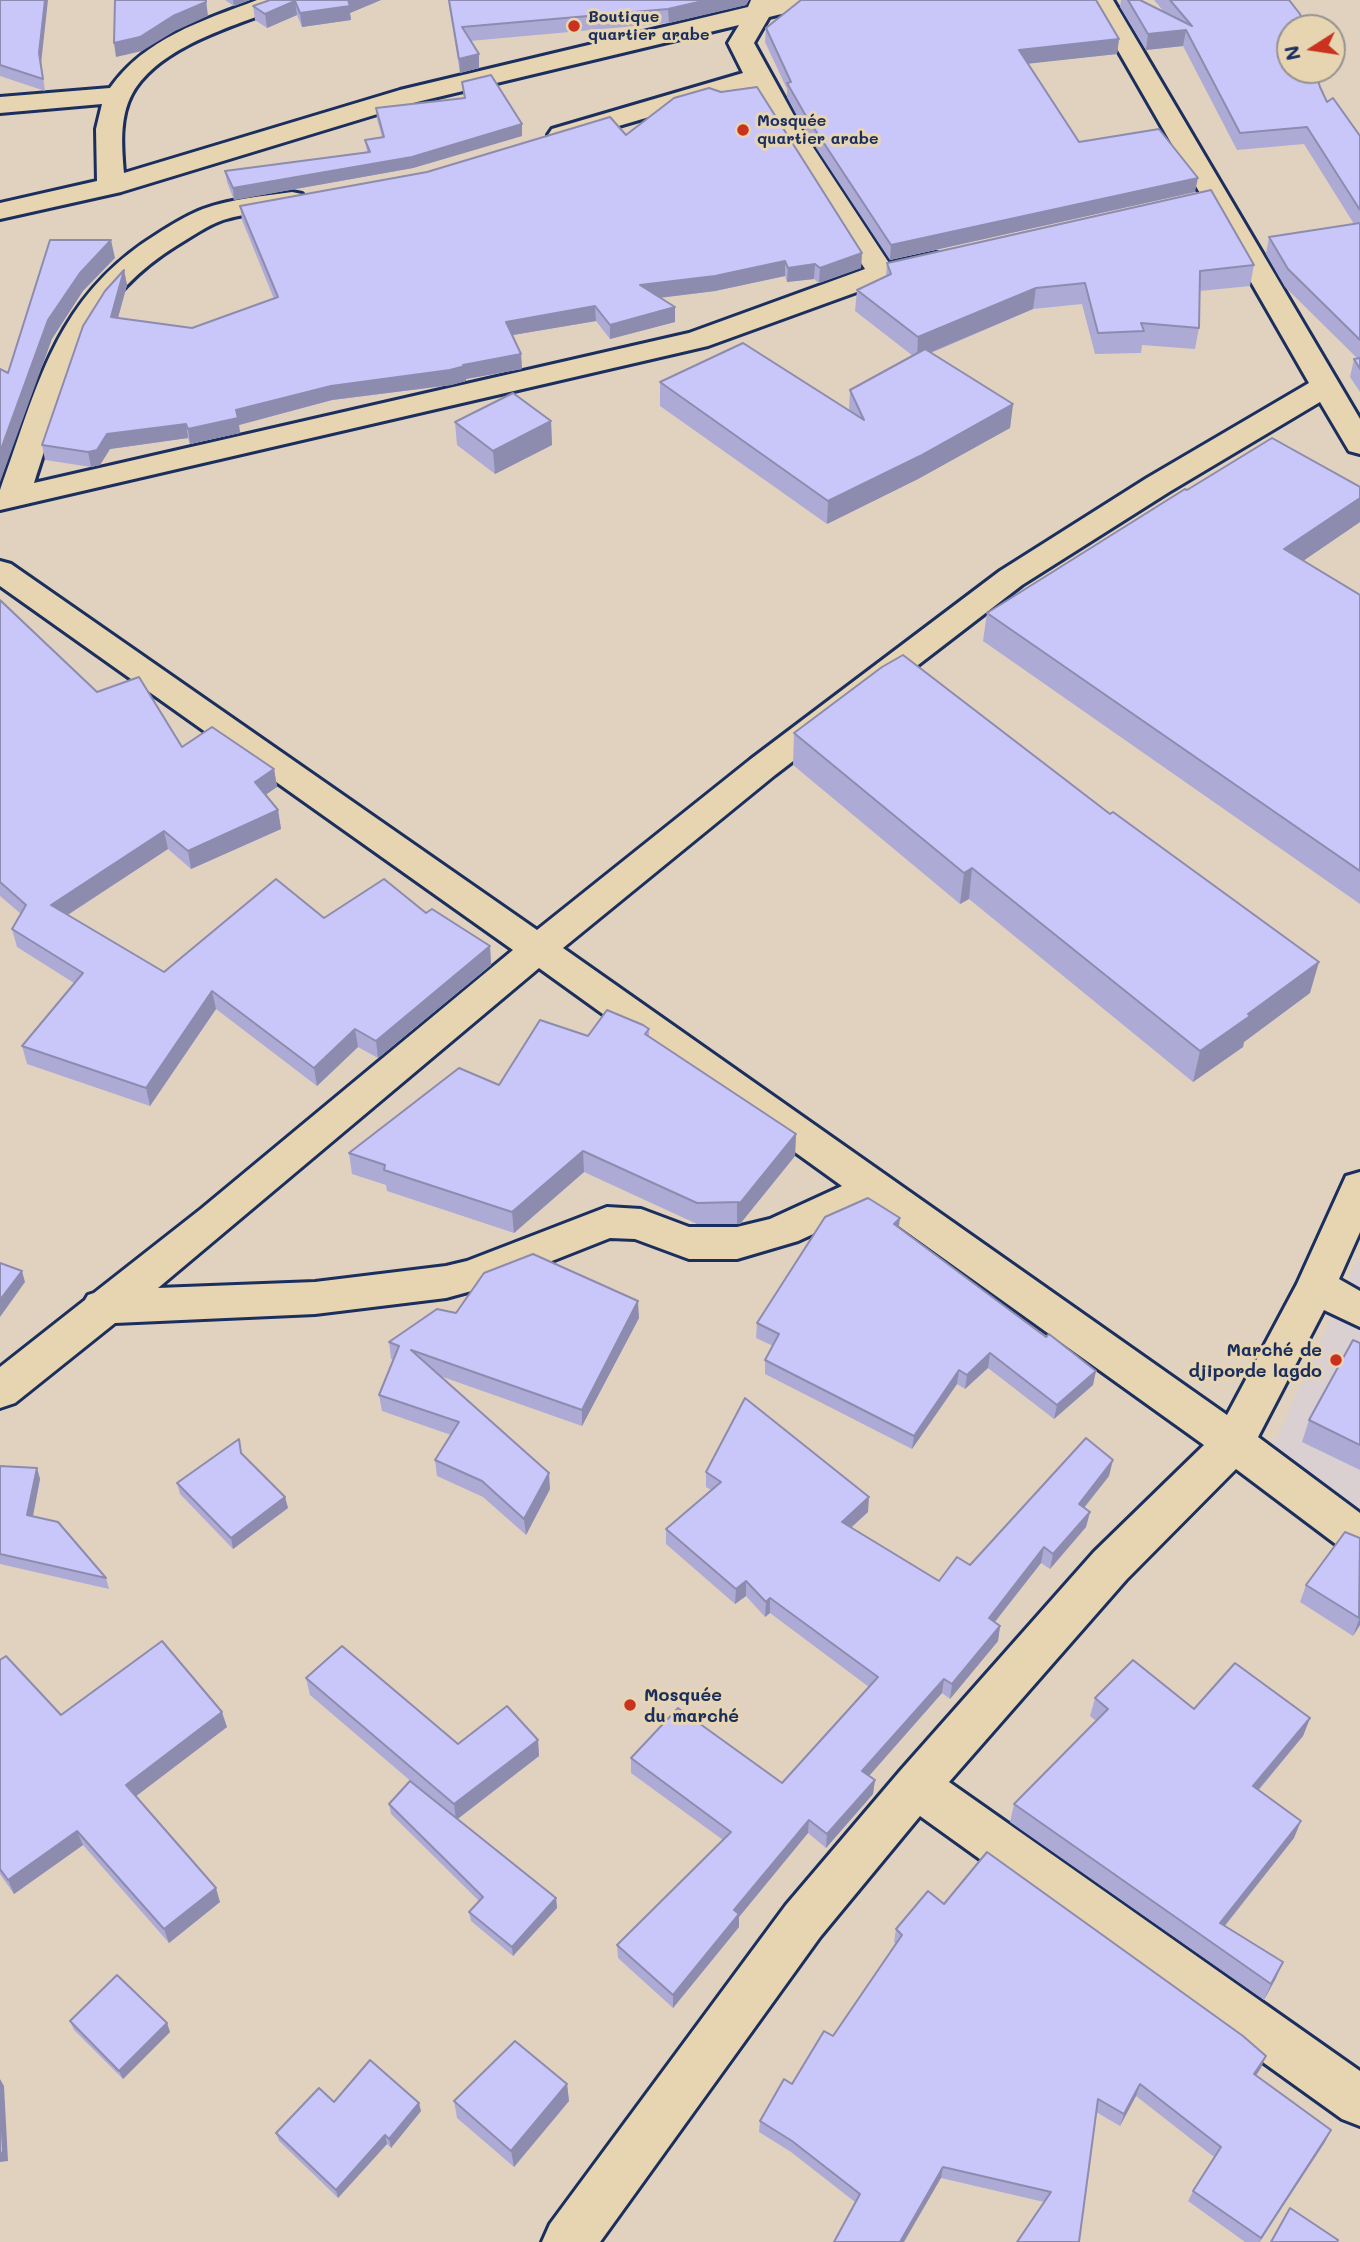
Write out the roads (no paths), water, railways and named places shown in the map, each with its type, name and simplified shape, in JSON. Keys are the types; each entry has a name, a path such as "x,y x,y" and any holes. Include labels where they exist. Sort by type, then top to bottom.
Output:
{"street":[{"path":"111,186 110,121 117,95 131,76 168,44 280,0"},
{"path":"0,211 111,186 410,96 760,7 810,0"},
{"path":"1101,0 1204,201 1326,386 1360,445"},
{"path":"760,7 741,43 757,77 801,150 882,273"},
{"path":"543,140 757,77"},
{"path":"0,105 117,95"},
{"path":"7,498 69,340 95,299 120,271 158,243 216,214 313,196"},
{"path":"7,498 698,340 882,273 962,255"},
{"path":"0,1391 215,1220 538,949 763,767 1011,578 1158,485 1326,386"},
{"path":"0,571 1234,1443 1360,1538"},
{"path":"568,2242 803,1921 916,1786 1110,1566 1234,1443 1316,1286 1360,1187"},
{"path":"103,1307 315,1298 446,1282 472,1276 607,1223 619,1221 632,1220 686,1242 724,1246 756,1241 873,1189"},
{"path":"1316,1286 1360,1310"},
{"path":"916,1786 1360,2101"}],"place":[{"name":"Boutique quartier arabe","path":"574,26"},
{"name":"Mosquée quartier arabe","path":"743,130"},
{"name":"Marché de djiporde lagdo","path":"1336,1360"},
{"name":"Mosquée du marché","path":"630,1705"}]}
